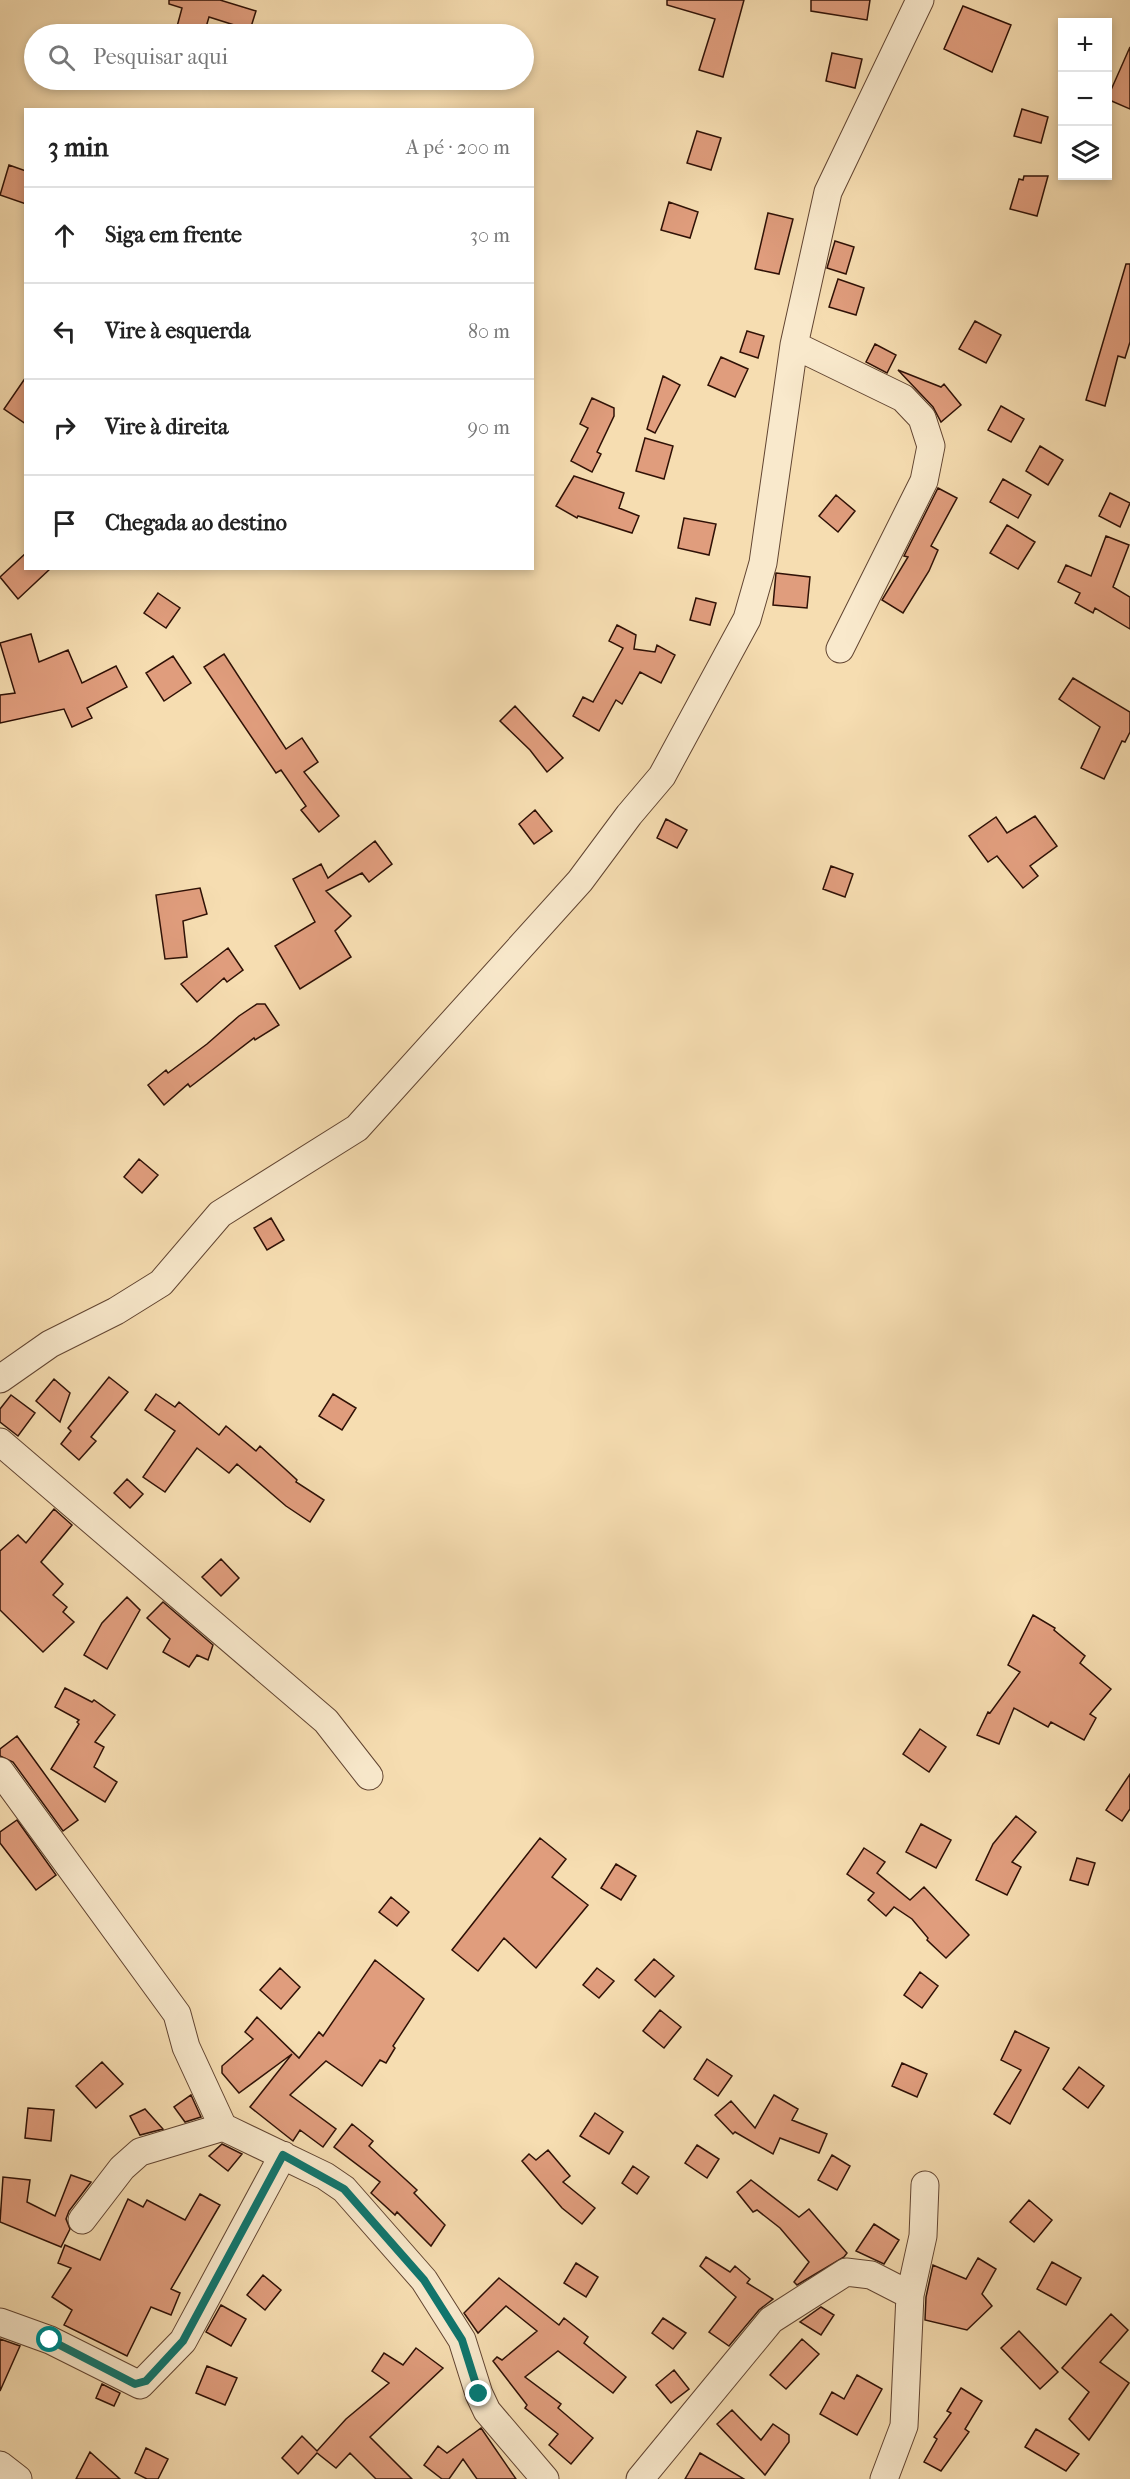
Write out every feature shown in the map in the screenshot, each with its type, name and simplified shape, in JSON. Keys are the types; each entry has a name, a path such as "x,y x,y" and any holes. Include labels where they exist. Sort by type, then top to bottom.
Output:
{"street":[{"path":"0,1379 50,1344 116,1311 161,1283 220,1214 357,1128 580,881 629,815 662,776 747,619 763,563 794,345 828,192 920,0"},
{"path":"794,345 903,398 922,418 931,446 924,481 840,649"},
{"path":"0,1442 326,1722 369,1776"},
{"path":"0,1771 177,2014 186,2047 223,2127 283,2155 344,2189 424,2280 462,2340 479,2394 487,2410 545,2479"},
{"path":"82,2220 122,2168 140,2152 223,2127"},
{"path":"0,2322 50,2340 140,2385 183,2341 283,2155"},
{"path":"884,2479 904,2426 910,2295 923,2236 925,2185"},
{"path":"640,2479 771,2320 846,2272 871,2276 910,2295"},
{"path":"0,2465 18,2479"}],"building":[{"path":"169,0 220,0 256,11 252,24 231,24 209,17 207,24 178,24 182,8 169,4"},
{"path":"667,0 744,0 723,77 699,70 715,19 667,5"},
{"path":"811,0 870,0 867,20 811,11"},
{"path":"963,6 1011,25 992,72 944,49"},
{"path":"1130,47 1130,109 1112,101 1112,88"},
{"path":"832,53 862,59 855,88 826,81"},
{"path":"1022,109 1048,117 1041,143 1014,136"},
{"path":"697,131 721,138 711,170 687,163"},
{"path":"9,165 24,170 24,203 0,195"},
{"path":"1024,176 1048,176 1037,216 1010,209 1019,179 1023,180"},
{"path":"669,202 698,212 690,238 661,230"},
{"path":"768,213 793,219 779,274 755,269"},
{"path":"835,241 854,247 846,274 827,268"},
{"path":"1126,264 1130,264 1130,342 1125,358 1118,356 1105,406 1086,400"},
{"path":"838,279 864,288 856,315 829,307"},
{"path":"975,321 1001,335 986,363 959,349"},
{"path":"747,331 764,336 758,358 740,352"},
{"path":"875,344 896,355 887,373 866,362"},
{"path":"721,357 748,369 735,397 708,385"},
{"path":"898,370 941,387 944,384 961,405 941,422 933,407"},
{"path":"663,376 680,385 655,433 647,429"},
{"path":"24,380 24,423 4,409"},
{"path":"592,398 614,408 614,416 597,452 601,454 592,472 571,461 588,428 580,424"},
{"path":"1001,406 1024,419 1011,442 988,430"},
{"path":"645,438 673,446 664,479 636,471"},
{"path":"1040,446 1063,460 1048,485 1026,471"},
{"path":"574,476 624,493 619,508 639,516 632,533 578,516 577,518 556,506"},
{"path":"1003,479 1031,495 1018,518 990,502"},
{"path":"938,488 957,498 931,546 938,550 929,571 903,613 882,600 908,557 904,556"},
{"path":"1110,493 1130,503 1120,527 1099,516"},
{"path":"836,495 855,511 838,532 819,516"},
{"path":"684,518 716,524 709,555 678,548"},
{"path":"1007,525 1035,542 1018,569 990,553"},
{"path":"1106,536 1129,545 1113,587 1130,597 1130,629 1095,608 1093,613 1075,603 1080,593 1058,582 1066,565 1091,576"},
{"path":"24,555 24,570 49,570 18,599 0,577"},
{"path":"776,573 810,577 807,608 773,605"},
{"path":"158,593 180,608 166,628 144,613"},
{"path":"696,598 716,603 710,625 690,620"},
{"path":"617,625 636,635 634,649 655,652 657,645 675,655 661,683 640,672 622,704 616,700 599,731 573,716 583,697 593,702 623,648 609,641"},
{"path":"31,634 39,662 68,650 82,683 116,666 127,687 87,708 92,718 72,727 64,709 0,723 0,695 15,693 0,643"},
{"path":"224,654 286,749 302,738 318,762 304,772 339,816 319,832 301,810 306,806 281,770 276,773 204,667"},
{"path":"173,656 191,683 164,701 146,673"},
{"path":"1073,678 1130,712 1130,732 1125,742 1122,741 1104,779 1081,768 1100,727 1059,699"},
{"path":"515,706 563,758 547,772 530,750 500,721"},
{"path":"535,810 552,831 534,844 519,824"},
{"path":"1035,816 1057,846 1030,866 1038,876 1023,888 997,856 988,862 969,836 996,817 1007,833"},
{"path":"666,819 687,830 677,848 657,838"},
{"path":"375,841 392,864 369,882 362,873 326,891 351,916 335,931 351,957 300,989 275,946 315,922 293,879 321,864 328,878"},
{"path":"831,866 853,874 845,897 823,889"},
{"path":"200,888 207,914 183,921 187,957 165,959 156,895"},
{"path":"228,948 243,970 227,982 224,978 197,1002 181,984"},
{"path":"257,1004 265,1004 279,1025 255,1040 254,1038 190,1087 188,1084 164,1105 148,1085 166,1070 168,1073"},
{"path":"139,1159 158,1175 142,1193 124,1177"},
{"path":"271,1218 284,1240 267,1250 254,1228"},
{"path":"109,1377 128,1392 91,1437 96,1441 79,1460 61,1444 71,1431 68,1428"},
{"path":"54,1379 70,1393 60,1422 36,1401"},
{"path":"156,1394 175,1407 179,1402 219,1435 226,1426 256,1451 260,1446 297,1480 296,1482 324,1500 310,1522 286,1506 237,1464 229,1473 197,1448 165,1492 143,1477 175,1431 145,1410"},
{"path":"333,1394 356,1408 342,1430 319,1416"},
{"path":"11,1395 35,1413 18,1436 0,1422 0,1409"},
{"path":"127,1479 143,1494 130,1508 114,1493"},
{"path":"54,1509 72,1525 41,1562 63,1584 53,1595 67,1607 63,1612 74,1622 43,1652 0,1610 0,1551 18,1535 26,1543"},
{"path":"221,1559 239,1578 221,1596 202,1577"},
{"path":"127,1597 140,1610 107,1669 84,1655 102,1623"},
{"path":"163,1602 213,1645 208,1660 197,1655 189,1667 163,1652 170,1639 147,1618"},
{"path":"1033,1615 1055,1628 1054,1630 1085,1656 1080,1663 1111,1689 1090,1714 1096,1718 1084,1740 1051,1722 1048,1727 1014,1708 999,1744 977,1735 988,1712 990,1713 1020,1672 1008,1665"},
{"path":"65,1688 92,1702 94,1700 115,1715 95,1742 104,1747 94,1767 117,1782 105,1802 51,1769 79,1724 77,1722 79,1720 55,1707"},
{"path":"920,1729 946,1747 929,1772 903,1754"},
{"path":"17,1736 78,1820 63,1831 13,1762 0,1756 0,1749"},
{"path":"1130,1774 1130,1809 1122,1821 1106,1810"},
{"path":"1016,1816 1036,1832 1012,1862 1021,1867 1007,1895 976,1880 993,1844"},
{"path":"17,1820 56,1875 36,1890 0,1843 0,1832"},
{"path":"921,1824 951,1840 936,1868 906,1852"},
{"path":"540,1838 566,1859 552,1877 588,1905 536,1968 504,1938 478,1971 452,1950"},
{"path":"864,1848 885,1862 877,1873 910,1900 924,1887 969,1935 946,1958 927,1940 928,1938 912,1919 894,1907 886,1916 868,1900 874,1893 847,1874"},
{"path":"1077,1858 1095,1863 1088,1885 1070,1880"},
{"path":"616,1864 636,1876 621,1900 601,1888"},
{"path":"391,1897 409,1912 397,1926 379,1912"},
{"path":"654,1959 674,1976 655,1997 635,1980"},
{"path":"375,1960 424,1999 393,2046 395,2048 386,2063 380,2060 362,2086 326,2061 290,2095 336,2129 323,2147 300,2130 293,2141 250,2107 292,2054 239,2093 222,2073 222,2066 253,2039 245,2032 257,2017 299,2058 319,2032 323,2036"},
{"path":"280,1968 300,1987 281,2009 260,1990"},
{"path":"597,1968 614,1981 599,1998 583,1985"},
{"path":"920,1972 938,1986 922,2008 904,1995"},
{"path":"660,2010 681,2027 664,2048 643,2031"},
{"path":"1015,2031 1049,2048 1010,2124 994,2114 1021,2070 1001,2060"},
{"path":"707,2059 732,2076 718,2096 694,2079"},
{"path":"102,2062 123,2084 96,2108 76,2086"},
{"path":"902,2063 927,2074 917,2097 892,2086"},
{"path":"1079,2067 1104,2086 1088,2108 1063,2089"},
{"path":"191,2095 201,2117 185,2122 174,2107"},
{"path":"774,2095 798,2109 792,2120 827,2134 819,2153 780,2138 773,2154 735,2132 733,2134 715,2115 731,2101 755,2128"},
{"path":"28,2108 54,2110 51,2141 25,2138"},
{"path":"145,2109 163,2129 140,2135 130,2116"},
{"path":"595,2113 623,2132 609,2154 580,2136"},
{"path":"352,2124 373,2141 369,2146 417,2190 414,2193 445,2225 431,2246 397,2212 395,2215 371,2193 380,2182 334,2147"},
{"path":"222,2144 242,2154 228,2171 209,2156"},
{"path":"697,2145 719,2159 707,2178 685,2163"},
{"path":"548,2150 570,2176 563,2182 595,2208 582,2224 562,2208 522,2161 529,2154 536,2160"},
{"path":"832,2155 850,2166 837,2190 818,2180"},
{"path":"633,2166 649,2177 637,2194 622,2183"},
{"path":"71,2175 91,2182 69,2211 66,2219 70,2229 61,2247 0,2222 3,2177 30,2180 27,2202 55,2216"},
{"path":"751,2180 799,2217 809,2209 847,2253 844,2257 797,2285 794,2282 809,2262 780,2228 757,2210 753,2212 737,2192"},
{"path":"200,2194 220,2205 171,2289 180,2293 171,2315 151,2307 127,2356 64,2325 72,2310 52,2297 71,2268 58,2263 65,2245 100,2260 128,2199 143,2207 147,2200 185,2220"},
{"path":"1029,2200 1052,2220 1034,2242 1010,2222"},
{"path":"874,2224 899,2240 884,2264 856,2251"},
{"path":"706,2257 730,2272 735,2266 750,2279 747,2283 773,2299 759,2310 729,2346 709,2332 736,2297 700,2266"},
{"path":"978,2258 996,2269 982,2294 992,2306 967,2330 925,2320 926,2297 933,2265 966,2279"},
{"path":"1052,2262 1081,2278 1066,2305 1037,2289"},
{"path":"576,2263 598,2277 586,2297 564,2283"},
{"path":"263,2275 281,2290 265,2310 247,2295"},
{"path":"499,2278 559,2325 564,2318 588,2337 584,2343 626,2377 613,2393 558,2351 525,2377 561,2404 558,2408 593,2438 571,2464 549,2445 558,2434 525,2408 527,2405 493,2361 497,2357 502,2360 537,2331 506,2306 478,2333 464,2313"},
{"path":"221,2305 246,2319 231,2346 206,2332"},
{"path":"821,2307 834,2315 821,2335 800,2322"},
{"path":"1111,2314 1128,2330 1100,2362 1129,2383 1089,2440 1069,2419 1089,2392 1062,2368"},
{"path":"663,2318 686,2333 673,2349 652,2333"},
{"path":"1019,2331 1058,2372 1040,2389 1001,2348"},
{"path":"0,2339 20,2346 0,2391"},
{"path":"802,2339 819,2354 786,2389 770,2375"},
{"path":"416,2348 443,2368 370,2437 412,2479 376,2479 350,2453 336,2468 317,2453 298,2474 282,2458 302,2436 317,2451 346,2419 389,2383 372,2371 384,2353 403,2365"},
{"path":"207,2366 237,2378 225,2405 196,2393"},
{"path":"674,2370 689,2389 671,2403 656,2385"},
{"path":"857,2375 882,2389 857,2435 820,2414 832,2392 844,2399"},
{"path":"102,2384 120,2393 114,2406 96,2398"},
{"path":"961,2388 982,2401 965,2429 969,2432 941,2471 924,2462 937,2439 934,2437 951,2413 947,2411"},
{"path":"732,2410 761,2440 773,2424 789,2435 789,2442 765,2475 717,2424"},
{"path":"481,2428 516,2479 477,2479 463,2459 449,2479 442,2479 424,2465 438,2446 447,2453"},
{"path":"1036,2429 1079,2454 1066,2471 1025,2447"},
{"path":"146,2448 168,2459 158,2479 147,2479 135,2473"},
{"path":"90,2452 120,2479 76,2479"},
{"path":"700,2453 744,2479 685,2479"}],"route":[{"path":"50,2340 135,2384 140,2385 146,2381 183,2341 283,2155 325,2176 344,2189 424,2280 462,2340 479,2394"}]}
